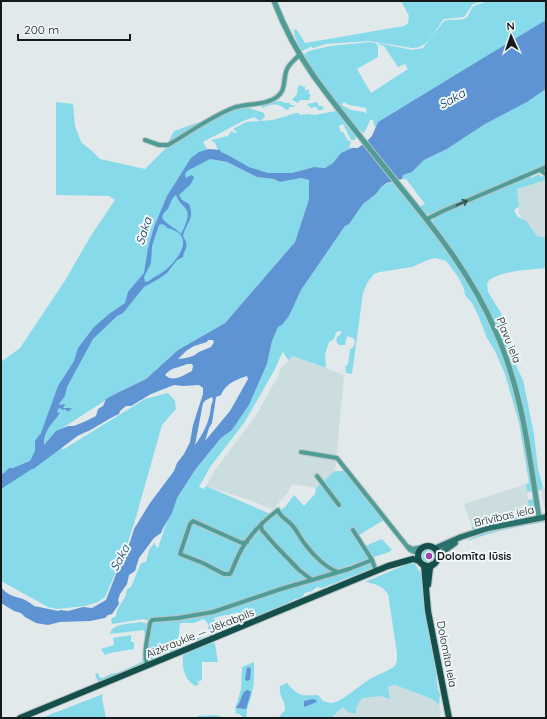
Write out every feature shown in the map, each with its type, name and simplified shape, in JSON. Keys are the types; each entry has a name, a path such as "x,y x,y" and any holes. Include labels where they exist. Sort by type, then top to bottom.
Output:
{"main road":[{"name":"Brīvības iela","path":"436,548 461,537 506,524 546,517"},
{"name":"Brīvības iela","path":"439,556 450,545 468,535"},
{"path":"428,545 436,548 439,556 437,562 432,565 422,563 420,551 428,545"},
{"name":"Aizkraukle — Jēkabpils","path":"20,718 388,566 420,551"},
{"name":"Aizkraukle — Jēkabpils","path":"388,566 413,559 422,563"},
{"name":"Dolomīta iela","path":"422,563 428,611 449,718"},
{"name":"Dolomīta iela","path":"426,594 430,568 432,565"}],"street":[{"name":"Pļavu iela","path":"274,1 284,26 300,55 323,89 427,219 449,249 483,304 496,330 520,402 526,428 539,518"},
{"path":"145,140 159,145 168,145 222,112 240,105 266,101 277,97 283,90 288,67 300,55"},
{"path":"427,219 442,211 546,167"},
{"path":"540,170 546,174"},
{"path":"301,452 337,458 408,547 420,551"},
{"path":"317,476 339,505"},
{"path":"248,542 242,543 219,534 193,521 190,524 179,553 180,556 203,563 229,575 240,551 248,542 256,529 278,510 279,514 290,523 305,545 321,562 338,572"},
{"path":"263,523 261,526 262,530 299,570 312,580"},
{"path":"353,530 372,560 376,571"},
{"path":"147,665 145,658 151,621 157,619 202,615 234,606 372,560"}],"shaded area":[{"path":"401,1 484,1 473,4 464,17 444,19 431,38 418,47 412,48 369,41 326,44 313,48 310,46 302,51 295,37 294,29 297,30 305,43 404,26 408,23 409,16"},
{"path":"488,1 546,1 546,41 444,82 378,122 375,128 373,120 370,120 364,133 354,124 330,96 312,71 303,55 309,51 330,46 370,42 376,43 378,46 378,57 357,69 371,93 408,69 405,64 398,67 384,46 378,43 412,50 423,48 444,21 465,18 474,6","holes":["344,102 349,105 366,108 367,114 364,112 351,110 342,105"]},
{"path":"300,85 305,87 305,90 309,90 309,94 311,95 310,100 300,100 298,103 292,100 297,94 298,86"},
{"path":"546,89 546,165 433,214 427,214 422,211 419,207 425,204 406,179 402,179 403,175 412,172 424,160 447,149 485,124 527,102"},
{"path":"279,101 290,103 291,105 295,106 289,107 289,109 286,110 275,104 262,108 261,104"},
{"path":"56,102 73,104 75,126 81,142 100,159 145,169 164,150 174,131 208,119 240,105 264,113 265,117 260,121 254,117 243,121 203,142 213,160 227,162 257,177 274,179 280,182 301,178 309,180 309,199 295,242 225,323 178,350 146,379 115,394 61,429 43,447 64,449 145,399 168,393 175,401 176,409 162,425 125,551 105,597 98,602 85,606 57,609 48,607 1,581 1,362 20,348 66,279 90,237 115,200 109,196 56,195"},
{"path":"317,102 319,106 322,106 324,109 318,110 316,107 311,108 307,104"},
{"path":"336,111 356,137 355,140 351,140 343,124 339,126 341,132 343,132 346,137 345,138 351,142 349,147 352,148 341,153 333,163 325,168 314,167 292,173 268,173 249,167 221,152 211,140 228,136 231,131 236,133 237,132 233,129 246,122 273,120 296,113 299,113 300,115 315,115"},
{"path":"539,174 541,177 546,175 546,180 517,189 519,207 514,211 518,217 526,221 537,236 546,238 546,268 502,274 489,280 487,284 488,292 501,313 517,368 523,380 534,434 538,469 543,487 541,487 542,491 538,490 522,402 496,327 432,222 433,219 445,212 530,176 531,178"},
{"path":"546,180 546,242 540,243 519,214 517,189"},
{"path":"392,182 407,198 455,263 490,322 519,406 533,491 527,492 526,484 529,483 519,423 505,374 472,303 465,295 459,278 446,261 435,258 412,267 380,272 374,274 367,283 363,293 352,374 346,373 345,367 348,364 350,350 354,346 355,341 353,338 347,336 345,345 339,345 336,341 337,337 342,331 336,332 334,339 329,342 325,354 326,368 293,356 289,360 283,351 274,371 244,423 210,467 199,487 204,489 206,486 268,513 275,514 285,507 294,495 304,506 315,494 316,488 335,471 345,471 384,520 359,535 365,546 382,539 392,550 217,610 180,616 154,618 149,621 144,619 112,624 111,619 116,616 127,589 131,587 141,563 146,562 149,550 155,542 155,545 158,548 177,498 195,470 221,438 232,430 249,405 267,364 272,341 278,327 282,325 289,316 301,290 345,226 363,204 376,194 380,187"},
{"path":"293,356 344,375 335,471 316,488 292,484 288,492 273,510 252,501 206,486 215,470 255,417 281,368"},
{"path":"526,484 529,508 516,515 472,527 464,504"},
{"path":"541,487 546,487 546,507 544,507"},
{"path":"534,499 536,511 531,516 494,524 473,531 472,527 516,515 529,508 528,500"},
{"path":"546,519 546,522 507,529 468,541 477,536 497,530"},
{"path":"427,549 431,550 435,554 434,560 429,563 429,559 432,556 430,553 426,554 428,559 427,563 422,559 423,552"},
{"path":"371,562 373,568 322,588 317,587 312,591 305,593 301,598 295,599 273,611 262,614 239,625 230,627 239,622 238,612 232,615 214,618 217,632 210,635 211,633 208,628 209,625 204,619 194,623 180,623 178,645 179,648 183,648 148,662 147,660 149,638 153,621 215,612"},
{"path":"410,563 415,564 422,574 424,606 438,690 440,694 439,705 432,699 395,685 388,687 390,699 381,696 362,698 356,708 356,714 348,712 343,707 331,718 278,718 285,710 280,692 280,686 287,683 297,693 318,695 323,701 332,703 341,700 370,679 395,666 397,653 388,594 378,585 365,582"},
{"path":"140,622 146,623 148,626 145,663 98,682 95,674 98,673 100,678 102,678 142,662 145,636 144,630 110,634 111,630 118,626"},
{"path":"131,635 131,642 134,642 134,649 105,655 101,649 114,645 113,638"},
{"path":"205,637 182,646 182,641"},
{"path":"212,642 215,644 218,662 202,662 202,680 197,682 199,684 196,686 186,677 183,664 183,655"},
{"path":"254,662 254,677 251,699 247,708 247,718 243,718 237,713 235,714 241,689 242,667"},
{"path":"395,685 432,699 439,705 441,712 440,718 331,718 343,707 348,712 356,708 362,698 381,696 388,687"},
{"path":"103,694 102,698 106,718 41,718"},
{"path":"215,715 225,718 197,718 197,716"}],"water":[{"path":"546,20 546,89 527,102 485,124 447,149 424,160 412,172 403,175 402,179 387,183 381,187 376,194 363,204 349,224 345,226 301,290 289,316 282,325 278,327 272,341 267,364 249,405 232,430 221,438 195,470 177,498 172,513 161,533 154,538 139,558 135,571 129,575 127,584 120,594 118,600 119,604 112,614 105,618 90,621 60,622 48,625 36,623 21,613 14,611 1,603 1,587 9,594 27,601 40,610 50,613 55,613 60,610 68,611 83,607 92,608 106,600 134,529 150,503 174,471 177,463 184,454 190,442 193,425 203,394 203,388 199,385 174,385 151,394 131,406 126,406 120,411 119,414 86,432 65,438 49,454 42,457 35,467 1,489 1,474 9,468 13,468 30,461 35,451 35,441 41,433 58,386 74,361 78,348 94,327 125,303 128,292 144,273 148,248 154,227 167,196 191,158 199,152 209,149 220,150 221,152 249,167 268,173 292,173 314,167 325,168 333,163 341,153 352,148 358,148 368,140 372,136 378,122","holes":["210,159 227,162 257,177 274,179 280,182 301,178 309,180 309,199 295,242 225,323 178,350 146,379 106,399 103,406 98,409 96,416 74,426 68,426 56,431 44,445 47,431 60,413 57,412 58,409 65,409 68,412 73,408 64,408 63,407 66,404 59,404 65,396 67,387 93,339 117,316 123,313 144,287 167,273 177,260 183,257 187,245 183,236 191,217 191,209 189,204 182,200 179,195 190,185 194,178 191,175 186,178 185,174 187,171","176,195 186,209 188,215 181,234 162,218","162,224 181,235 183,240 181,251 174,262 164,271 145,282 144,277 151,263 152,246 159,225","208,340 213,340 214,342 211,347 193,356 178,359 194,346 207,342","187,364 192,364 193,366 192,371 178,378 171,378 165,375 167,372","247,376 248,379 230,411 205,441 212,423 216,397 221,395 228,385","212,397 213,401 208,421 204,431 195,445 203,403"]},
{"path":"249,667 251,669 250,680 247,681 245,679 247,668"},
{"path":"247,690 251,692 246,709 237,708 236,707 243,693"},
{"path":"313,699 317,702 304,707 304,701"}],"waterway":[{"name":"Saka","path":"33,465 77,432"},
{"name":"Saka","path":"36,610 60,615"}],"place":[{"name":"Dolomīta lūsis","path":"429,556"}]}
